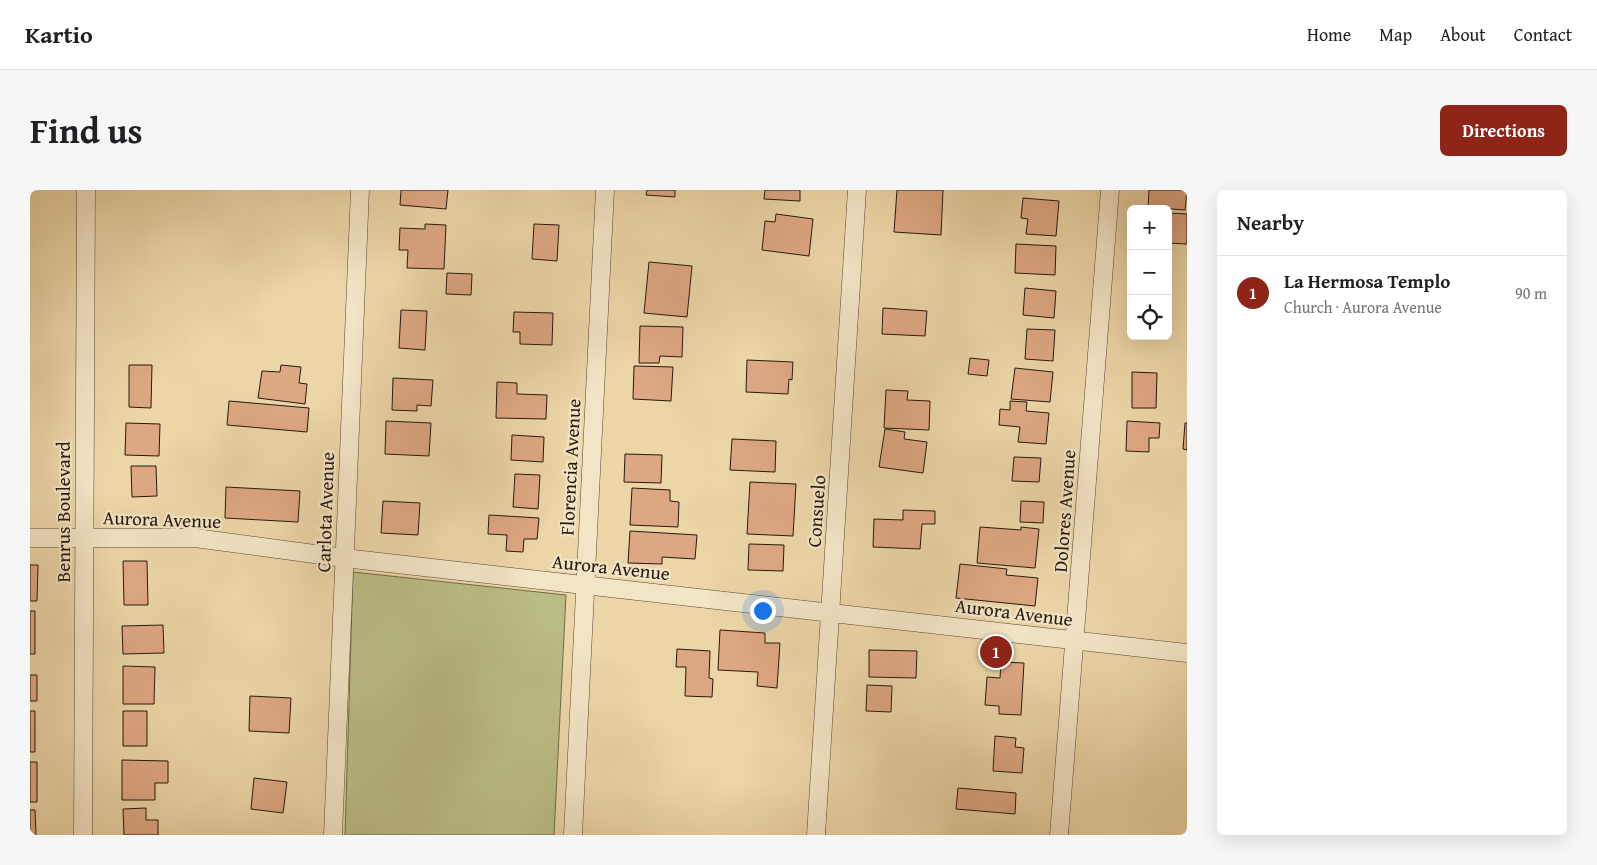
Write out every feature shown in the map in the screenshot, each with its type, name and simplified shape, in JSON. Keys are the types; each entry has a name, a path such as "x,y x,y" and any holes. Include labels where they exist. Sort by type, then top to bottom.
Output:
{"street":[{"name":"Benrus Boulevard","path":"83,835 86,190"},
{"name":"Carlota Avenue","path":"333,835 360,190"},
{"name":"Florencia Avenue","path":"573,835 605,190"},
{"name":"Consuelo","path":"816,835 857,190"},
{"name":"Dolores Avenue","path":"1059,835 1110,190"},
{"name":"Aurora Avenue","path":"30,538 195,538 344,558 1187,653"}],"green space":[{"path":"353,572 566,595 554,835 345,835"}],"building":[{"path":"401,190 448,190 446,209 400,205"},
{"path":"647,190 675,190 675,197 646,195"},
{"path":"765,190 800,190 800,201 764,199"},
{"path":"897,190 943,190 941,235 894,232"},
{"path":"1149,190 1187,190 1185,210 1172,209 1172,205 1148,205"},
{"path":"1023,198 1059,201 1056,236 1026,234 1028,219 1021,218"},
{"path":"1172,213 1187,214 1187,244 1172,243"},
{"path":"776,214 813,219 809,256 762,250 765,221 775,222"},
{"path":"425,224 446,225 444,269 407,268 408,250 399,250 400,228 425,229"},
{"path":"534,224 559,225 557,261 532,259"},
{"path":"1016,244 1056,246 1055,275 1015,273"},
{"path":"649,262 692,266 687,317 644,313"},
{"path":"447,273 472,274 471,295 446,294"},
{"path":"1025,288 1056,291 1054,318 1023,315"},
{"path":"883,308 927,311 925,336 882,334"},
{"path":"401,310 427,311 425,350 399,348"},
{"path":"514,312 553,313 552,345 520,344 520,332 513,332"},
{"path":"640,326 683,327 682,357 660,356 659,363 639,363"},
{"path":"1027,329 1055,330 1053,361 1025,359"},
{"path":"970,358 989,360 987,376 968,374"},
{"path":"747,360 793,362 792,380 789,379 788,394 746,392"},
{"path":"129,365 152,365 151,408 129,407"},
{"path":"281,365 301,367 299,383 307,384 305,404 258,398 262,371 280,372"},
{"path":"634,366 673,367 671,401 633,399"},
{"path":"1015,368 1053,372 1050,402 1011,399"},
{"path":"1132,372 1157,373 1156,408 1132,408"},
{"path":"393,378 433,380 431,406 417,405 417,411 392,410"},
{"path":"497,382 517,383 517,394 547,395 546,419 496,418"},
{"path":"886,390 908,391 907,400 930,401 929,430 884,428"},
{"path":"229,401 309,408 307,432 227,425"},
{"path":"1010,401 1027,402 1026,411 1049,413 1046,444 1018,442 1020,427 999,425 1000,409 1010,410"},
{"path":"386,421 431,423 429,456 385,454"},
{"path":"1127,421 1160,423 1159,438 1149,438 1149,452 1126,451"},
{"path":"126,423 160,424 159,456 125,455"},
{"path":"1185,423 1187,423 1187,450 1183,449"},
{"path":"885,429 905,432 904,439 927,442 923,473 879,467"},
{"path":"512,435 544,437 543,462 511,460"},
{"path":"732,439 776,441 775,472 730,470"},
{"path":"625,454 662,455 661,483 624,482"},
{"path":"1014,457 1041,458 1039,482 1012,481"},
{"path":"131,466 156,466 157,496 132,497"},
{"path":"515,474 540,475 538,509 513,507"},
{"path":"750,482 796,484 793,536 747,534"},
{"path":"226,487 300,491 298,522 225,518"},
{"path":"632,488 670,490 670,501 679,502 678,527 630,525"},
{"path":"383,501 420,503 418,535 381,533"},
{"path":"1021,501 1044,502 1043,523 1020,522"},
{"path":"903,510 935,511 935,524 922,524 920,549 873,547 874,519 903,520"},
{"path":"489,515 539,518 537,539 524,539 523,552 506,551 507,535 488,534"},
{"path":"980,527 1021,530 1021,527 1039,529 1035,568 977,563"},
{"path":"630,531 697,535 695,559 662,557 662,564 628,563"},
{"path":"749,544 784,545 783,571 748,570"},
{"path":"123,561 147,561 148,605 124,605"},
{"path":"960,564 1007,569 1006,575 1038,578 1035,606 956,598"},
{"path":"30,565 38,565 37,601 30,601"},
{"path":"30,611 35,611 35,654 30,654"},
{"path":"163,625 164,653 123,654 122,626"},
{"path":"720,630 765,633 765,643 780,643 777,688 757,686 758,672 718,670"},
{"path":"677,649 710,651 709,678 713,679 712,697 685,696 686,667 676,667"},
{"path":"869,650 917,651 916,678 869,677"},
{"path":"1001,662 1024,663 1021,715 999,714 999,706 985,705 987,677 1000,678"},
{"path":"123,666 155,667 154,704 123,704"},
{"path":"30,675 37,675 37,701 30,701"},
{"path":"867,685 892,686 891,712 866,711"},
{"path":"250,696 291,698 289,733 249,731"},
{"path":"30,711 35,711 35,752 30,752"},
{"path":"123,711 147,711 147,746 123,746"},
{"path":"995,736 1016,738 1015,747 1024,748 1022,773 993,771"},
{"path":"122,760 168,761 168,783 155,783 155,800 122,800"},
{"path":"30,762 37,762 37,802 30,802"},
{"path":"254,778 287,782 283,813 251,809"},
{"path":"958,788 1016,793 1015,814 956,809"},
{"path":"146,808 146,820 158,820 158,835 124,835 123,809"},
{"path":"30,810 35,810 36,835 30,835"}],"place":[{"name":"La Hermosa Templo","path":"996,652"}]}
